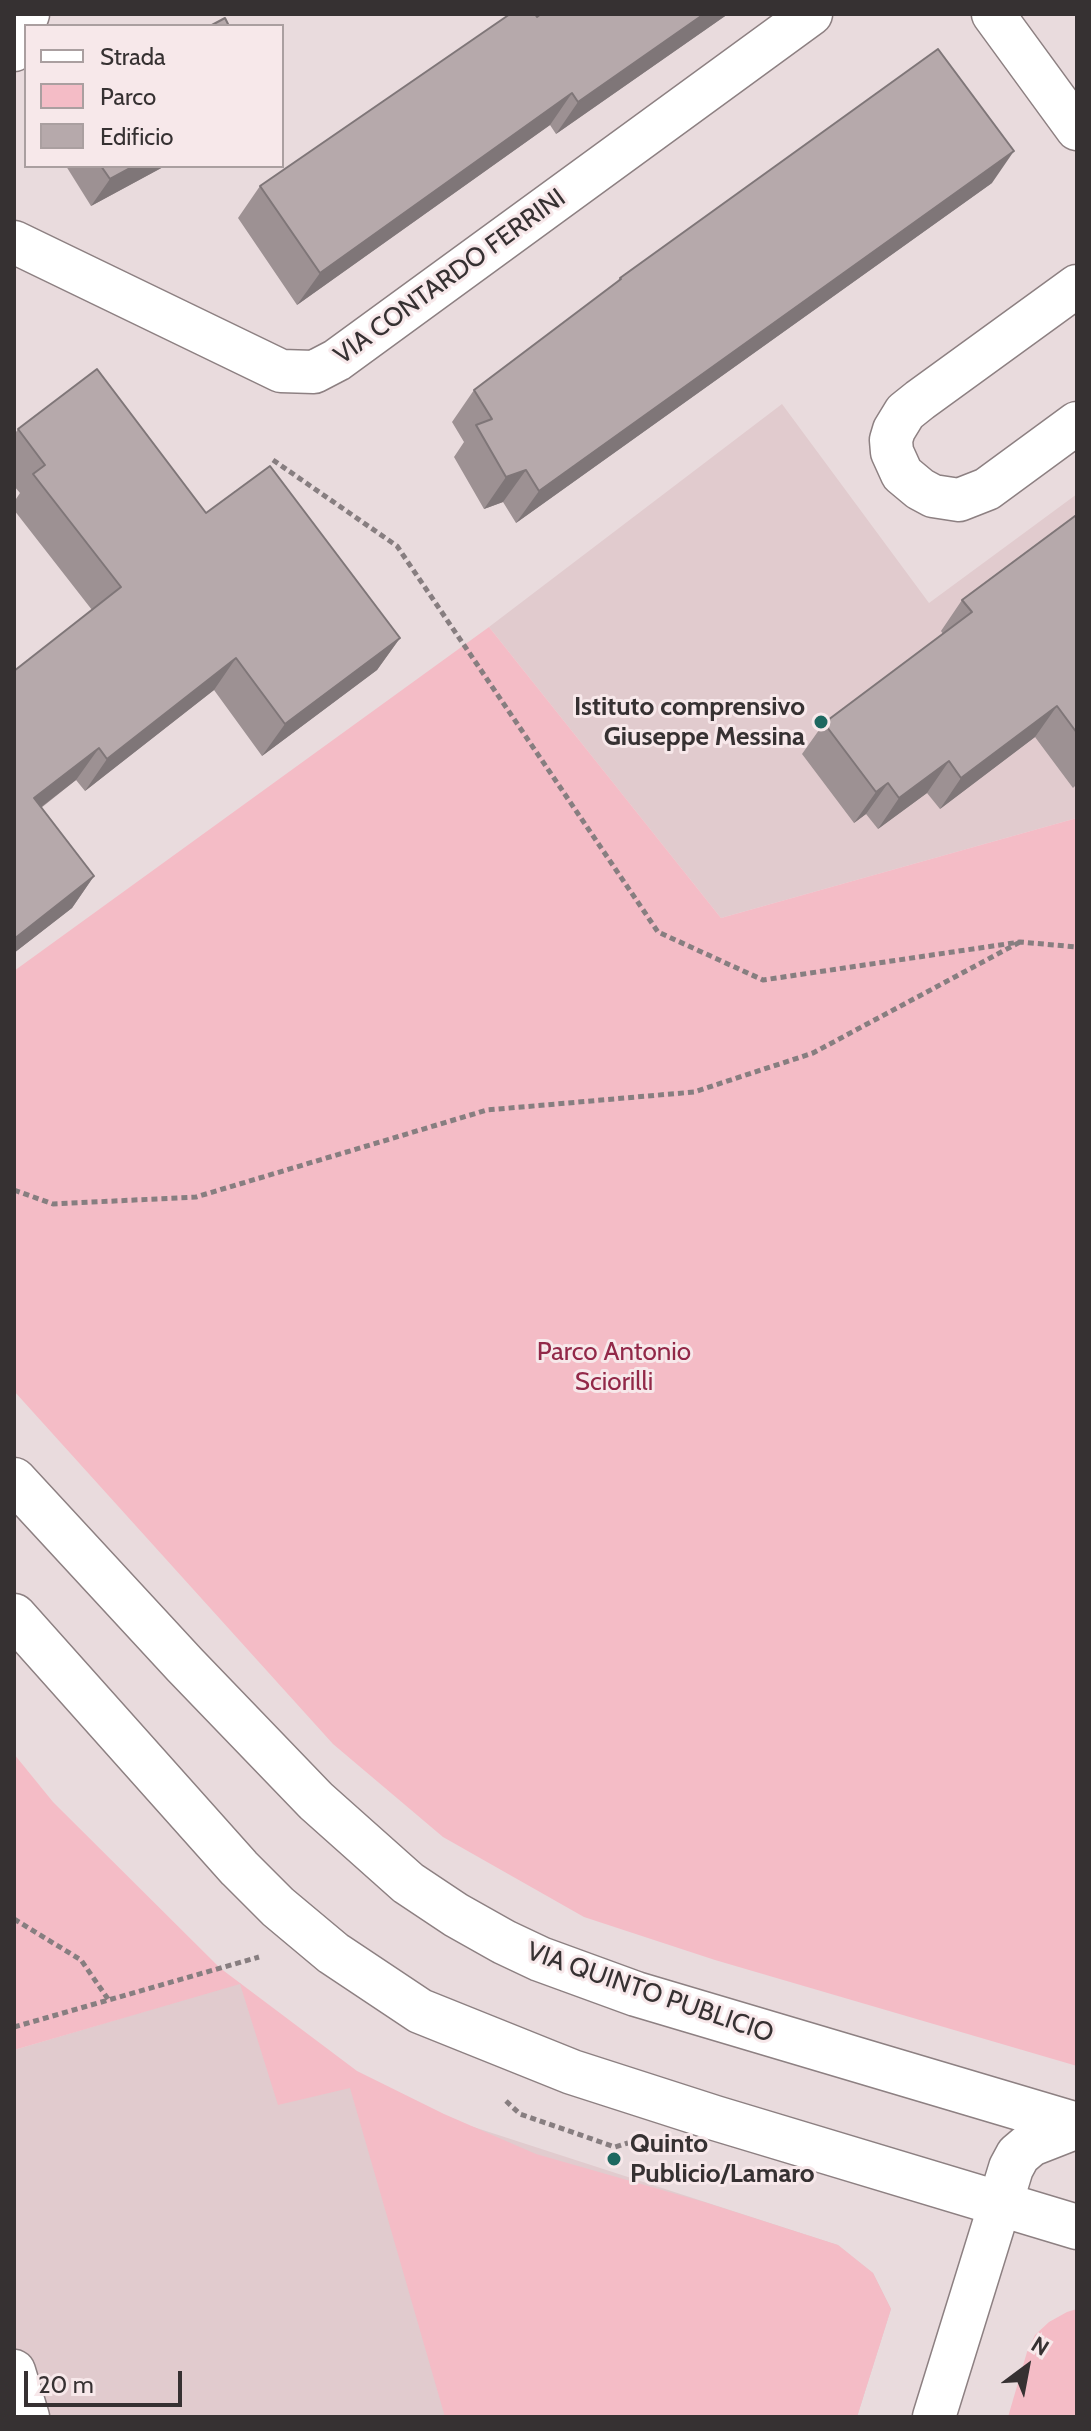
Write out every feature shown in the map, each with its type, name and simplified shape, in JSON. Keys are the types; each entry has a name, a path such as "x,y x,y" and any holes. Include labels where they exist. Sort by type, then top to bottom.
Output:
{"street":[{"name":"VIA CONTARDO FERRINI","path":"14,242 281,371 314,372 337,360 811,14"},
{"path":"993,14 1077,129"},
{"path":"14,50 24,24"},
{"path":"1077,286 905,412 894,430 892,452 902,474 920,489 933,496 959,500 987,489 1077,423"},
{"name":"VIA QUINTO PUBLICIO","path":"14,1480 316,1801 408,1883 456,1915 540,1959 636,1994 1077,2125"},
{"path":"14,1616 239,1868 278,1907 333,1953 420,2011 572,2072 1077,2227"},
{"path":"934,2417 1011,2168 1018,2155 1031,2144 1077,2125"},
{"path":"14,2371 28,2417"}],"path":[{"path":"273,460 397,546 658,932 763,980 1020,942 1077,947"},
{"path":"14,1190 53,1204 196,1197 487,1110 694,1092 813,1053 1020,942"},
{"path":"14,1919 81,1960 108,1999"},
{"path":"14,2027 272,1953"}],"shaded area":[{"name":"Istituto comprensivo Giuseppe Messina","path":"782,404 929,603 1077,494 1077,818 721,918 489,627"},
{"path":"240,1983 350,2087 838,2245 873,2273 891,2309 857,2417 14,2417 14,2050"}],"green space":[{"name":"Parco Antonio Sciorilli","path":"489,627 721,918 1077,818 1077,2066 715,1960 584,1917 443,1837 333,1744 14,1391 14,971"},
{"path":"14,1754 53,1802 220,1968 357,2071 444,2114 536,2154 704,2202 838,2245 873,2273 891,2309 857,2417 445,2417 350,2088 278,2105 240,1984 14,2050"},
{"path":"1077,2309 1077,2417 1008,2417 1035,2335 1049,2322"}],"building":[{"path":"510,14 535,14 537,17 541,14 704,14 578,102 572,93 320,273 260,186"},
{"path":"225,18 228,24 214,24"},
{"path":"938,49 1014,151 539,491 526,470 506,477 476,425 492,419 474,390 620,278"},
{"path":"102,168 130,168 110,179"},
{"path":"97,369 206,513 270,466 400,638 285,724 236,658 107,759 99,748 34,798 94,876 14,939 14,671 121,587 33,474 45,465 18,429"},
{"path":"1075,516 1077,733 1057,706 961,778 949,761 899,798 888,783 876,792 824,723 972,612 962,600"}],"place":[{"name":"Istituto comprensivo Giuseppe Messina","path":"821,722"},
{"name":"Quinto Publicio/Lamaro","path":"614,2159"}]}
